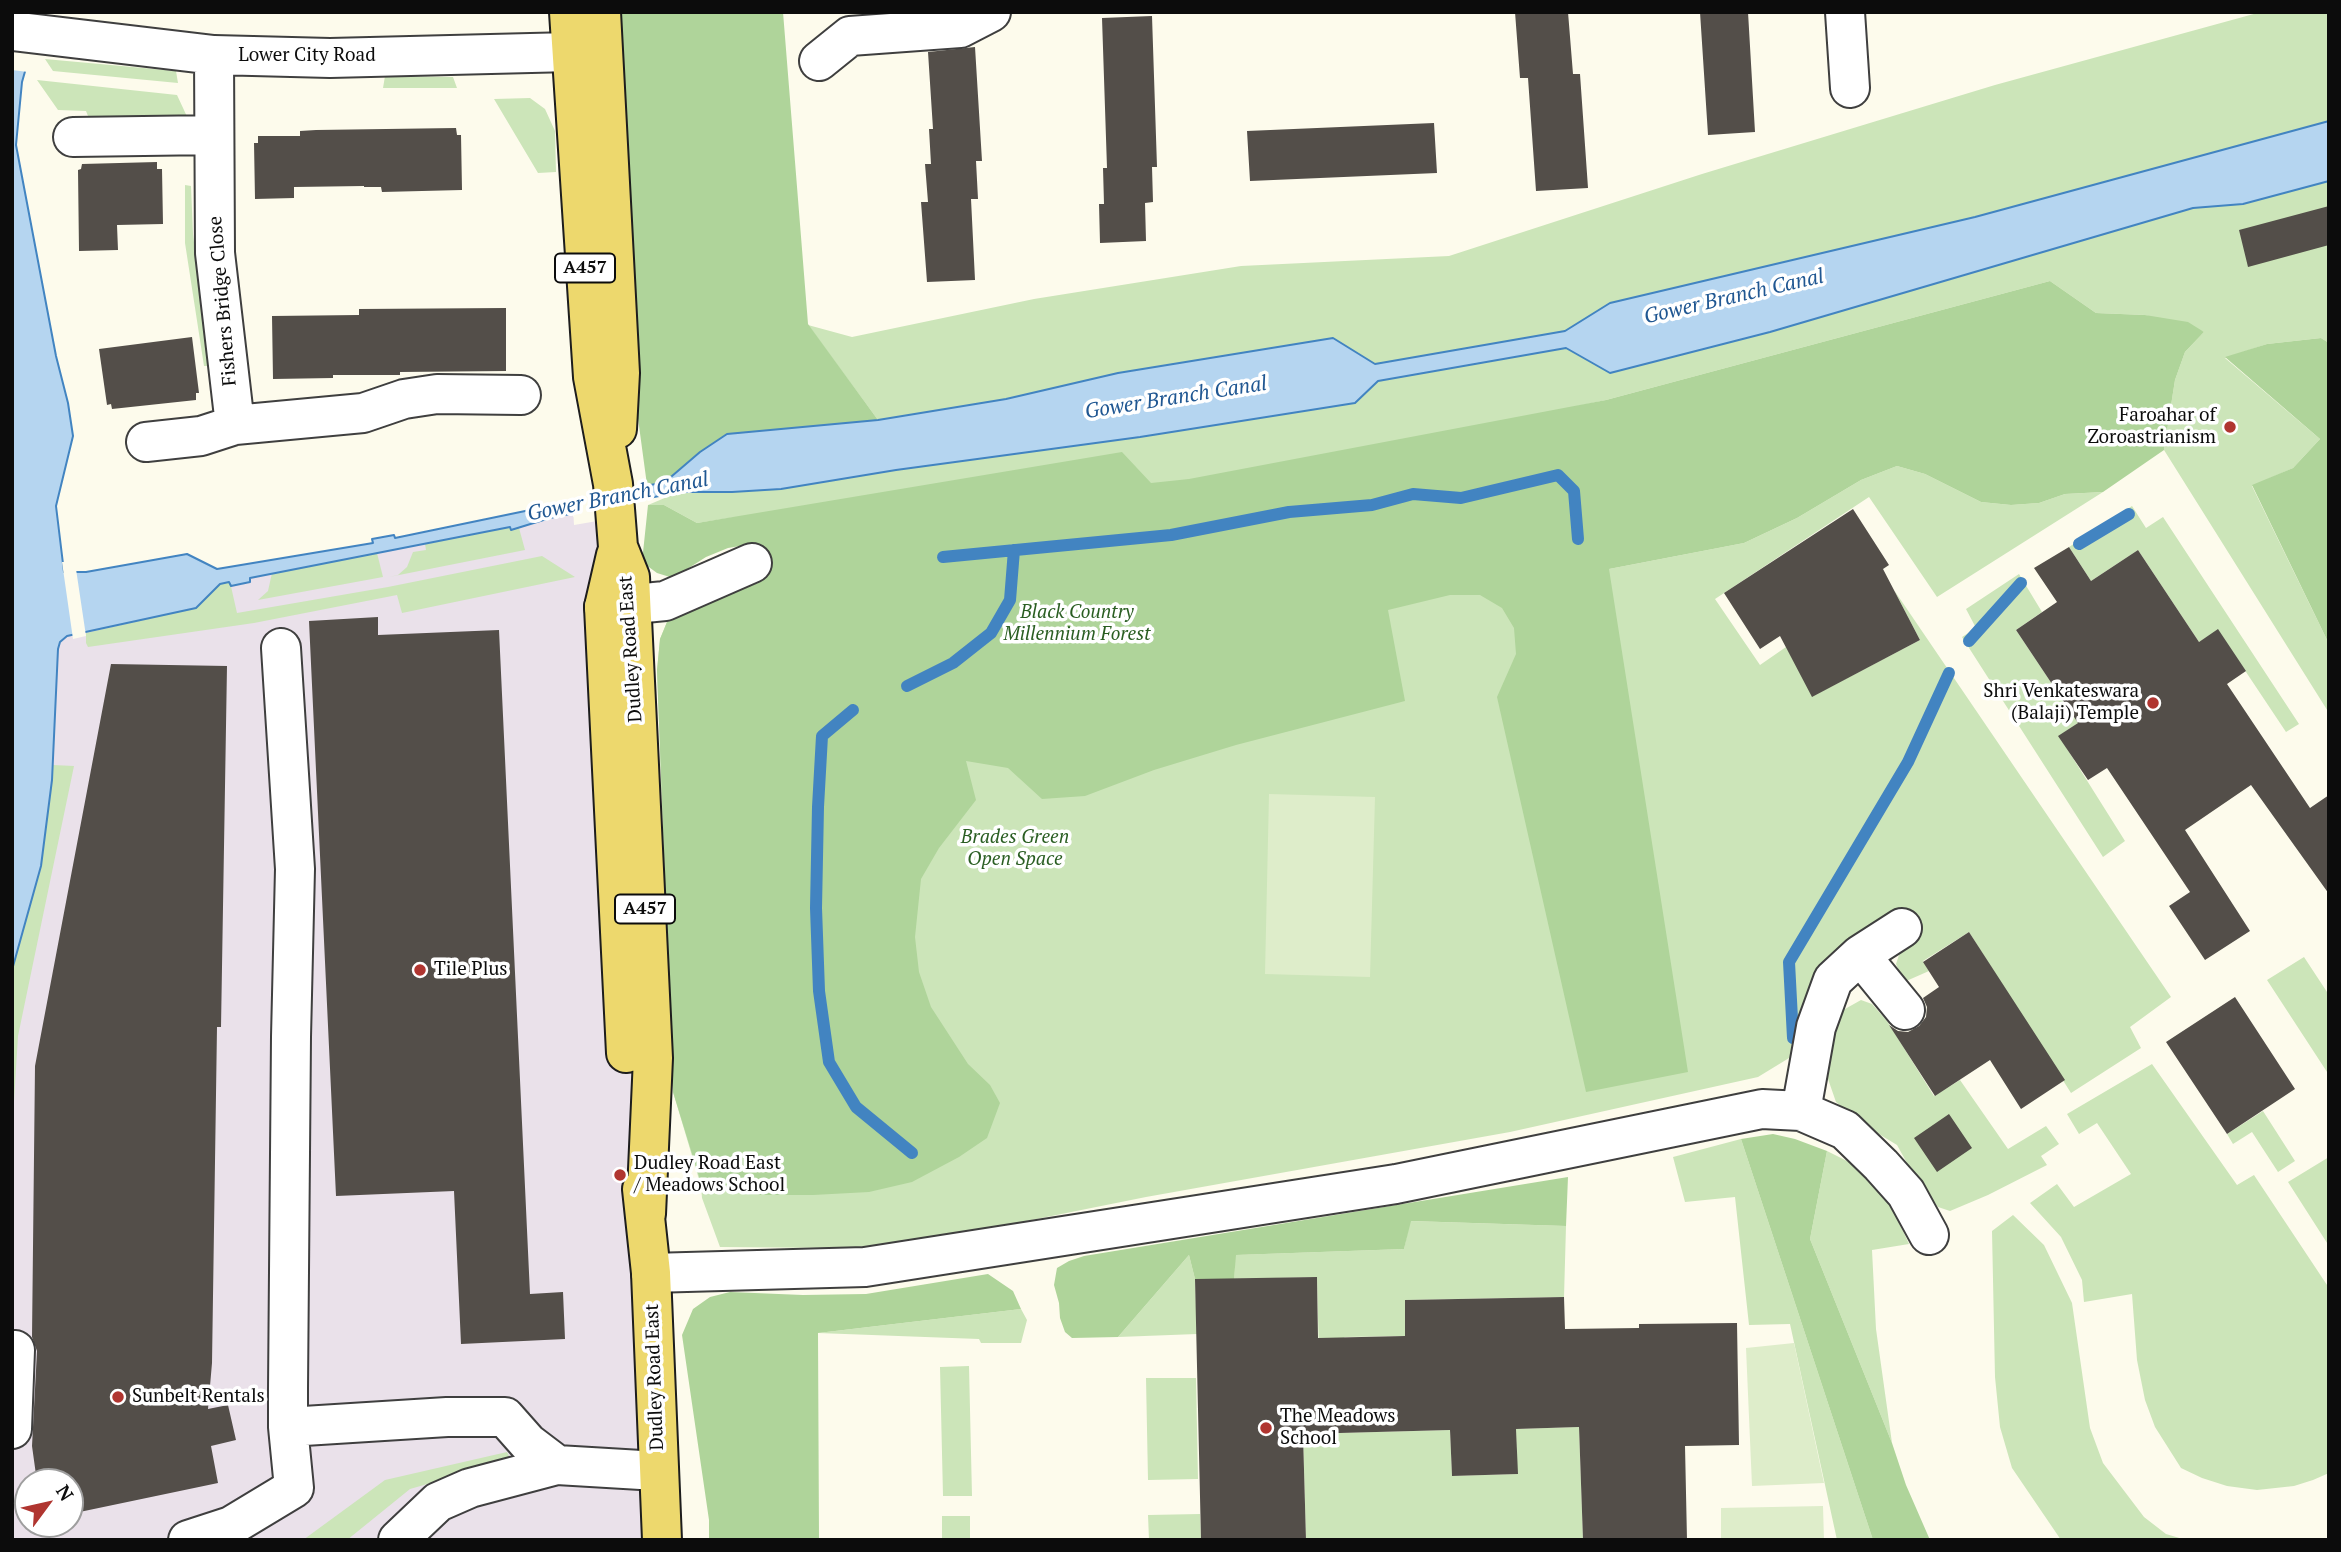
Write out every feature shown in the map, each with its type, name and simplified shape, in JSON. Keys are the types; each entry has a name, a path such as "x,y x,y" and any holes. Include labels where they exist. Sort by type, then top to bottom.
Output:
{"main road":[{"name":"Dudley Road East","path":"569,12 593,377 615,516 630,577 618,606 626,1067 646,1214 651,1273 662,1540"},
{"path":"571,52 587,34 586,12"},
{"name":"Dudley Road East","path":"601,12 620,373 615,516"},
{"path":"571,52 587,54 604,75"}],"street":[{"path":"819,61 850,36 960,28 991,12"},
{"path":"1844,12 1850,88"},
{"name":"Lower City Road","path":"28,33 214,55 330,58 571,52"},
{"name":"Fishers Bridge Close","path":"214,55 215,253 236,425"},
{"path":"73,137 214,135"},
{"path":"146,442 201,436 236,425 363,413 404,399 437,394 521,395"},
{"path":"618,606 665,600 752,563"},
{"path":"188,1540 232,1526 294,1488 288,1427 295,869 281,648"},
{"path":"1801,1111 1816,1027 1833,980 1860,955 1902,928"},
{"path":"1860,955 1905,1010"},
{"path":"651,1273 865,1268 1396,1184 1762,1109 1801,1111 1845,1130 1906,1193 1928,1235"},
{"path":"12,1429 15,1350"},
{"path":"288,1427 447,1417 505,1417 528,1443 557,1465"},
{"path":"398,1540 439,1502 470,1488 557,1465 658,1471"}],"shaded area":[{"path":"573,507 574,525 615,518 662,1540 12,1540 12,608 199,580"}],"green space":[{"path":"621,12 783,12 808,324 878,420 727,434 700,452 665,482 647,485 637,411"},
{"path":"2261,12 2329,12 2329,121 1975,217 1610,303 1565,331 1375,364 1333,338 1118,373 1006,399 878,420 808,325 852,337 1034,299 1241,266 1449,256 1702,174 1995,85"},
{"path":"45,59 176,71 178,83 53,71"},
{"path":"385,76 453,77 457,88 383,88"},
{"path":"37,80 177,95 190,123 90,121 86,111 58,110"},
{"path":"530,98 545,109 555,131 556,172 538,173 494,99"},
{"name":"Brades Green Open Space","path":"2329,181 2329,343 2321,338 2267,344 2225,358 2320,439 2293,468 2252,486 2329,644 2329,713 2164,450 2175,380 2185,352 2204,332 2145,315 2096,313 2050,281 1573,407 1609,569 1744,543 1797,518 1861,480 1897,466 1925,474 1981,502 2011,505 2039,503 2065,494 2103,492 1937,597 1869,497 1715,599 1760,665 1786,647 1813,696 1920,640 1894,590 2171,997 2130,1027 2141,1048 2071,1093 1969,932 1923,961 1929,971 1904,982 1896,964 1900,952 1894,914 1815,972 1794,1055 1758,1077 1510,1132 1146,1197 927,1241 845,1248 720,1247 702,1198 701,1186 673,1092 657,671 660,639 667,622 688,609 758,584 796,536 736,517 697,523 664,505 648,505 679,492 781,489 1355,403 1378,381 1566,348 1610,373 2193,208 2243,204"},
{"path":"185,185 191,186 193,234 209,366 204,366 185,243"},
{"name":"Black Country Millennium Forest","path":"2050,281 2096,313 2145,315 2188,322 2204,332 2185,352 2175,380 2164,450 2103,492 2065,494 2039,503 2011,505 1981,502 1925,474 1897,466 1861,480 1797,518 1744,543 1609,569 1688,1072 1586,1092 1497,697 1516,654 1514,628 1502,608 1480,595 1450,595 1388,610 1405,701 1236,745 1154,770 1085,796 1042,799 1008,768 966,761 976,800 939,848 921,879 915,937 919,972 931,1007 968,1064 990,1085 1000,1103 987,1138 959,1157 912,1182 869,1192 751,1195 702,1186 673,1092 657,670 660,639 667,622 688,609 758,583 752,563 752,544 728,548 706,557 673,578 657,573 642,562 648,505 664,505 697,523 1122,452 1151,483 1189,479 1606,400"},
{"path":"2321,338 2329,343 2329,644 2252,485 2293,468 2320,439 2225,357 2267,344"},
{"path":"2132,506 2146,528 2163,517 2299,724 2286,732 2218,630 2199,642 2138,550 2091,581 2069,547"},
{"path":"510,527 511,530 519,528 525,550 389,577 398,575 407,567 413,552 426,550 425,544"},
{"path":"377,553 383,577 258,600 268,591 272,573"},
{"path":"542,556 575,577 402,613 397,595 254,623 88,647 86,643 86,633 196,608 220,584 230,582 237,613 388,587"},
{"path":"2019,574 2042,612 2016,630 2078,723 2059,736 2125,841 2103,857 1962,637 1976,628 1966,609"},
{"path":"53,765 74,766 18,1036 12,1134 12,970 41,866"},
{"path":"1269,794 1375,797 1370,977 1265,974"},
{"path":"2304,957 2329,995 2329,1075 2267,980"},
{"path":"1861,1000 1872,1004 1887,1021 1934,1096 1960,1080 2008,1149 2046,1126 2059,1144 2041,1156 2047,1165 1950,1211 1938,1207 1912,1172 1897,1145 1859,1122 1836,1102 1828,1079 1828,1067 1836,1014"},
{"path":"2152,1064 2237,1185 2254,1175 2329,1288 2329,1473 2313,1480 2294,1486 2257,1490 2227,1486 2181,1468 2155,1427 2145,1400 2137,1360 2132,1294 2084,1302 2082,1280 2061,1237 2030,1203 2057,1184 2074,1207 2131,1174 2097,1123 2079,1134 2067,1114"},
{"path":"2263,1111 2295,1161 2278,1172 2252,1132 2233,1144 2227,1134"},
{"path":"1773,1134 1827,1151 1810,1239 1930,1540 1873,1540 1741,1139"},
{"path":"1741,1139 1873,1540 1837,1540 1790,1324 1749,1325 1735,1197 1685,1202 1673,1157"},
{"path":"1827,1151 1859,1167 1880,1188 1909,1244 1872,1250 1876,1329 1892,1443 1810,1239"},
{"path":"2329,1157 2329,1246 2288,1182"},
{"path":"1568,1177 1566,1226 1411,1221 1404,1249 1236,1255 1234,1279 1195,1279 1189,1255 1118,1337 1072,1338 1065,1332 1060,1318 1054,1285 1057,1268 1084,1256"},
{"path":"2013,1215 2044,1245 2072,1303 2090,1428 2103,1463 2144,1517 2166,1534 2186,1540 2061,1540 2012,1468 2000,1427 1995,1377 1992,1231"},
{"path":"1410,1221 1566,1226 1564,1297 1405,1300 1405,1336 1345,1337 1319,1356 1317,1277 1234,1279 1235,1255 1404,1249"},
{"path":"1189,1255 1195,1279 1197,1334 1118,1337"},
{"path":"988,1274 1013,1291 1021,1309 818,1333 819,1540 709,1540 709,1520 682,1335 693,1309 710,1297 730,1292 866,1294"},
{"path":"1021,1309 1027,1320 1021,1343 818,1333"},
{"path":"1794,1343 1824,1483 1752,1486 1746,1348"},
{"path":"969,1366 972,1496 943,1496 940,1367"},
{"path":"1146,1378 1196,1378 1198,1479 1148,1480"},
{"path":"1579,1427 1583,1540 1306,1540 1303,1434 1450,1430 1452,1476 1517,1474 1516,1429"},
{"path":"507,1452 511,1460 410,1489 347,1540 303,1540 385,1480"},
{"path":"1823,1506 1824,1540 1721,1540 1721,1508"},
{"path":"1200,1514 1201,1540 1149,1540 1148,1515"},
{"path":"942,1516 970,1516 970,1540 942,1540"}],"water":[{"name":"Gower Branch Canal","path":"12,12 42,12 22,82 16,145 73,436 56,506 64,572 86,572 187,554 217,569 373,543 372,539 394,535 395,538 665,482 700,452 727,434 878,420 1006,399 1118,373 1333,338 1375,364 1565,331 1610,303 1975,217 2329,121 2329,181 2243,204 2193,208 1770,332 1610,373 1566,348 1378,381 1355,403 781,489 679,492 550,518 511,530 510,527 250,578 250,582 231,586 229,582 220,584 196,608 67,636 60,642 58,649 52,780 41,866 12,970"}],"pier":[{"path":"12,12 45,12 28,72 12,70"},
{"path":"647,481 648,501 573,517 572,497"},
{"path":"62,562 65,562 66,569 76,569 86,636 73,639"}],"building":[{"path":"1515,12 1568,12 1573,74 1580,74 1588,188 1536,191 1528,78 1520,78"},
{"path":"1700,12 1748,12 1755,132 1708,135"},
{"path":"1152,16 1157,167 1152,167 1153,202 1145,203 1146,241 1100,243 1099,204 1104,204 1103,168 1107,168 1102,18"},
{"path":"975,47 982,161 976,161 978,199 971,199 975,280 927,282 921,202 928,202 925,164 931,164 929,129 933,129 928,52"},
{"path":"1434,123 1437,173 1250,181 1247,131"},
{"path":"456,128 457,135 461,135 462,190 382,192 381,187 364,186 294,187 294,198 255,199 254,143 258,143 258,136 300,136 300,131 316,130"},
{"path":"157,162 157,169 162,169 163,224 117,225 118,250 79,251 78,170 82,164"},
{"path":"2329,206 2329,245 2248,267 2239,230"},
{"path":"506,308 506,371 400,372 400,375 333,375 333,378 273,379 272,316 359,315 359,309"},
{"path":"192,337 199,393 196,393 196,400 112,409 111,404 107,405 99,349"},
{"path":"1853,509 1889,565 1883,569 1920,640 1812,697 1780,636 1760,649 1724,593"},
{"name":"Shri Venkateswara (Balaji) Temple","path":"2069,547 2091,581 2138,550 2199,642 2218,629 2246,671 2227,684 2310,808 2329,795 2329,894 2251,785 2185,830 2250,931 2205,960 2169,906 2190,892 2107,768 2088,780 2058,736 2078,723 2016,630 2057,602 2034,568"},
{"name":"Tile Plus","path":"378,617 378,635 499,630 530,1294 563,1292 565,1339 461,1344 454,1191 336,1196 309,621"},
{"path":"111,664 227,666 221,1027 217,1027 212,1363 208,1409 228,1405 236,1440 211,1446 218,1483 84,1511 84,1468 35,1468 32,1446 37,1351 32,1337 35,1066"},
{"path":"1969,932 2065,1080 2021,1109 1990,1060 1935,1096 1889,1025 1898,1031 1908,1032 1919,1026 1926,1017 1927,1007 1923,998 1939,987 1923,962"},
{"path":"2235,997 2295,1089 2227,1134 2166,1042"},
{"path":"1949,1114 1972,1148 1937,1172 1914,1138"},
{"path":"1317,1277 1318,1338 1405,1336 1405,1300 1564,1297 1565,1329 1639,1328 1639,1324 1737,1323 1739,1445 1685,1446 1687,1540 1583,1540 1579,1427 1516,1429 1518,1474 1452,1476 1450,1430 1303,1434 1306,1540 1201,1540 1195,1279"}],"waterway":[{"path":"943,557 1171,535 1289,512 1372,505 1413,494 1461,498 1558,475 1574,491 1578,539"},
{"path":"2079,544 2129,514"},
{"path":"907,686 953,663 991,633 1010,600 1014,550"},
{"path":"1969,641 2021,583"},
{"path":"1793,1038 1789,962 1908,762 1949,673"},
{"path":"853,710 822,736 816,908 819,991 829,1062 856,1107 912,1153"}],"place":[{"name":"Faroahar of Zoroastrianism","path":"2230,427"},
{"name":"Shri Venkateswara (Balaji) Temple","path":"2153,703"},
{"name":"Tile Plus","path":"420,970"},
{"name":"Dudley Road East / Meadows School","path":"620,1175"},
{"name":"Sunbelt Rentals","path":"118,1397"},
{"name":"The Meadows School","path":"1266,1428"}]}
